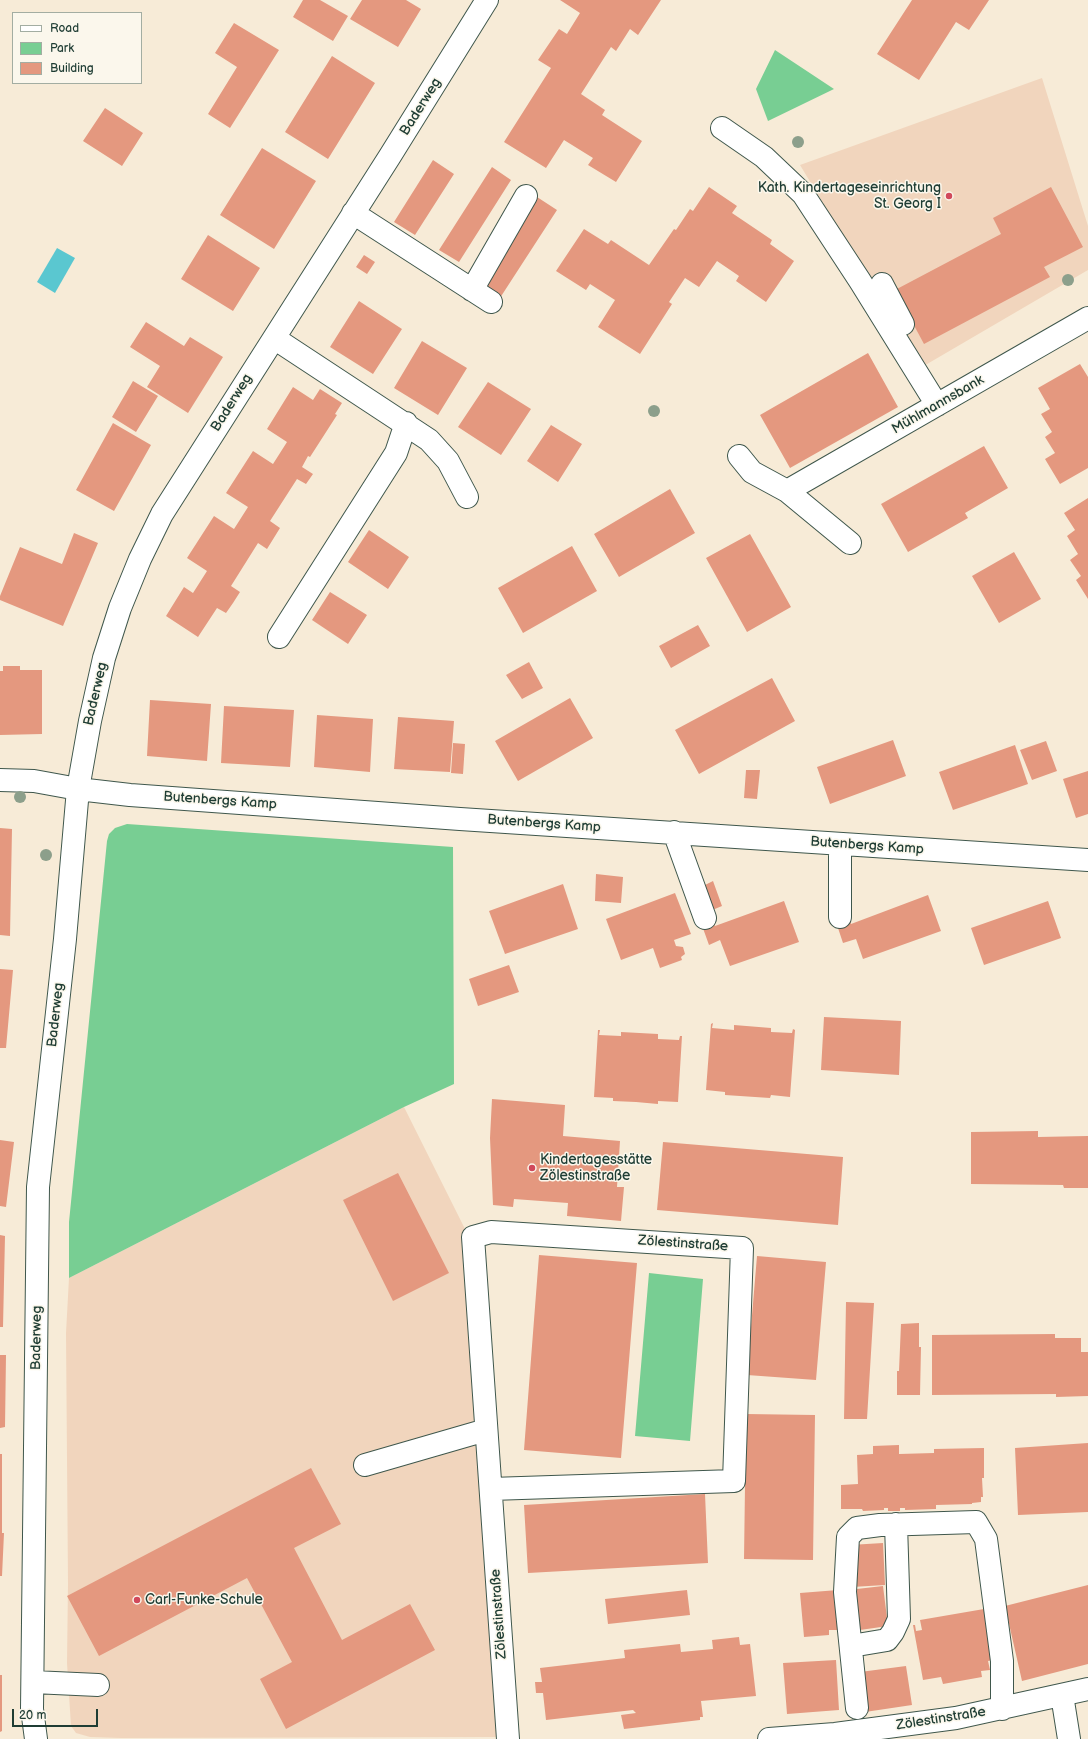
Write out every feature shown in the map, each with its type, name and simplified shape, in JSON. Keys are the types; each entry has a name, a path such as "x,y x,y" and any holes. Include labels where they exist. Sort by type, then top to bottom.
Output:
{"street":[{"name":"Baderweg","path":"36,1739 33,1721 33,1682 38,1187 66,931 78,789 90,721 104,658 120,608 140,559 162,514 487,0"},
{"path":"722,128 764,158 803,194 941,403"},
{"path":"472,290 526,196"},
{"path":"353,213 490,302"},
{"path":"882,284 941,403"},
{"name":"Mühlmannsbank","path":"787,491 1088,318"},
{"path":"274,338 430,440 448,461 467,497"},
{"path":"279,637 396,453 406,423"},
{"path":"739,456 752,472 787,491 850,543"},
{"name":"Butenbergs Kamp","path":"0,780 34,781 78,789 137,795 1088,860"},
{"path":"674,832 705,918"},
{"path":"840,844 840,917"},
{"name":"Zölestinstraße","path":"491,1489 734,1481 742,1248 491,1232 473,1237 508,1739"},
{"path":"365,1465 486,1430"},
{"path":"857,1708 845,1592 848,1536 857,1528 896,1524 976,1522 986,1539 1002,1661 1002,1709"},
{"path":"851,1646 887,1640 899,1619 896,1524"},
{"path":"33,1682 98,1685"},
{"name":"Zölestinstraße","path":"769,1739 836,1736 956,1718 1088,1689"},
{"path":"1062,1695 1069,1739"}],"shaded area":[{"name":"Kath. Kindertageseinrichtung St. Georg I","path":"1042,78 1088,226 1088,270 922,367 800,165"},
{"path":"404,1107 469,1237 498,1737 121,1738 90,1737 76,1733 71,1726 67,1663 68,1584 66,1333 69,1278"}],"green space":[{"path":"775,50 834,89 768,121 756,89"},
{"path":"127,824 453,847 454,1084 404,1107 69,1278 69,1222 107,841 109,834 115,828"},
{"path":"649,1273 703,1279 690,1441 635,1436"}],"water":[{"path":"57,248 75,258 55,293 37,282"}],"building":[{"path":"303,0 320,0 348,16 333,41 293,17"},
{"path":"362,0 406,0 421,9 398,47 350,19"},
{"path":"560,0 661,0 638,35 630,29 616,51 611,47 581,94 605,110 602,115 642,141 616,182 588,165 593,158 564,140 546,168 504,142 551,68 538,60 559,29 567,34 580,13"},
{"path":"912,0 989,0 969,30 956,22 919,80 877,54"},
{"path":"234,23 279,50 230,128 208,114 237,67 215,53"},
{"path":"332,56 375,83 328,159 285,132"},
{"path":"105,108 143,133 122,166 83,141"},
{"path":"262,148 316,181 274,249 220,215"},
{"path":"433,160 454,174 415,235 394,222"},
{"path":"492,167 511,180 459,262 439,250"},
{"path":"709,187 737,206 732,213 772,240 770,244 794,261 766,302 736,281 739,276 717,261 699,287 685,278 669,302 672,304 640,354 598,327 615,300 590,284 586,290 556,271 584,229 608,244 611,240 649,265 674,229 676,230 690,209 693,211"},
{"path":"1051,187 1083,247 1044,267 1050,277 924,344 895,290 1001,234 993,218"},
{"path":"537,197 557,210 498,301 478,288"},
{"path":"208,235 260,268 233,311 181,279"},
{"path":"364,255 375,262 367,274 356,267"},
{"path":"359,301 402,329 373,374 330,347"},
{"path":"146,322 184,346 190,337 223,357 188,413 147,387 160,366 130,347"},
{"path":"422,341 467,368 438,415 394,388"},
{"path":"868,353 898,407 790,468 760,415"},
{"path":"1080,364 1088,377 1088,468 1060,484 1045,459 1055,453 1045,437 1052,432 1041,414 1050,409 1038,388"},
{"path":"133,381 158,396 136,432 112,417"},
{"path":"488,382 531,409 501,455 458,427"},
{"path":"293,387 313,400 320,389 342,403 335,414 337,415 302,467 313,474 306,484 297,479 270,521 280,528 267,549 258,543 231,586 240,592 233,603 226,613 217,608 198,637 166,616 184,587 193,593 207,571 187,558 214,516 234,529 248,507 226,493 253,451 273,464 287,442 267,429"},
{"path":"113,423 151,445 114,511 76,490"},
{"path":"551,425 582,444 558,482 527,461"},
{"path":"984,446 1008,488 965,513 968,518 908,552 881,504"},
{"path":"670,489 695,533 619,577 594,534"},
{"path":"1088,498 1088,599 1076,580 1081,576 1070,560 1078,554 1067,536 1075,530 1064,513"},
{"path":"369,530 409,557 388,589 348,562"},
{"path":"74,533 98,543 63,626 0,600 0,596 20,547 62,564"},
{"path":"750,534 791,607 747,632 706,558"},
{"path":"572,546 597,591 523,633 498,588"},
{"path":"1014,552 1041,599 999,623 972,576"},
{"path":"330,592 367,615 348,644 312,620"},
{"path":"698,625 710,646 671,668 659,646"},
{"path":"529,662 543,688 522,699 506,675"},
{"path":"3,666 20,666 20,670 42,670 42,734 0,735 0,671 3,671"},
{"path":"772,678 795,721 699,774 675,730"},
{"path":"570,698 593,738 518,781 495,741"},
{"path":"150,700 211,704 207,761 147,756"},
{"path":"224,706 294,710 290,767 221,763"},
{"path":"317,715 373,719 370,772 314,767"},
{"path":"398,717 454,721 450,772 394,769"},
{"path":"893,740 906,776 830,804 817,767"},
{"path":"1046,741 1057,771 1032,780 1020,750"},
{"path":"453,743 465,744 463,774 451,773"},
{"path":"1015,745 1028,784 953,810 939,772"},
{"path":"746,770 760,770 757,799 744,798"},
{"path":"1088,771 1088,814 1076,818 1063,779"},
{"path":"0,828 12,829 10,936 0,935"},
{"path":"596,874 623,877 621,903 595,901"},
{"path":"713,881 722,906 710,911 703,886"},
{"path":"563,884 578,929 505,954 489,911"},
{"path":"675,893 691,934 674,940 676,946 683,947 685,954 681,957 682,960 660,968 653,948 621,960 606,919"},
{"path":"928,895 941,931 863,959 856,939 843,943 835,919 848,914 851,924"},
{"path":"784,901 799,942 730,966 720,940 709,945 700,920 711,916 715,926"},
{"path":"1048,901 1061,938 984,965 971,928"},
{"path":"509,965 519,992 478,1006 469,979"},
{"path":"0,969 13,970 6,1048 0,1048"},
{"path":"824,1017 901,1021 899,1075 821,1070"},
{"path":"713,1023 712,1028 734,1030 734,1025 771,1028 771,1032 792,1033 793,1029 795,1030 790,1097 771,1095 770,1098 725,1095 725,1092 706,1090 711,1024"},
{"path":"598,1030 600,1030 599,1035 621,1036 621,1032 658,1034 658,1039 679,1040 680,1036 682,1036 678,1102 658,1101 658,1104 613,1101 613,1098 594,1097"},
{"path":"492,1099 565,1105 563,1136 620,1141 617,1187 624,1187 621,1221 567,1216 568,1203 514,1199 513,1207 493,1205 490,1138"},
{"path":"1038,1131 1038,1137 1088,1136 1088,1188 1064,1188 1063,1185 971,1184 971,1132"},
{"path":"0,1140 14,1142 6,1207 0,1206"},
{"path":"663,1142 843,1157 838,1225 657,1210"},
{"path":"398,1173 449,1273 393,1301 343,1200"},
{"path":"0,1235 5,1236 3,1327 0,1327"},
{"path":"539,1255 637,1263 621,1458 524,1450"},
{"path":"757,1256 826,1262 816,1380 747,1375"},
{"path":"846,1302 874,1303 867,1419 844,1419"},
{"path":"919,1323 919,1347 921,1347 920,1395 897,1395 897,1371 899,1371 901,1324"},
{"path":"1055,1334 1055,1338 1081,1338 1081,1352 1088,1352 1088,1396 1056,1397 1056,1394 932,1395 932,1335"},
{"path":"0,1355 6,1355 5,1427 0,1428"},
{"path":"746,1414 815,1415 813,1560 744,1559"},
{"path":"1088,1443 1088,1512 1018,1515 1015,1448"},
{"path":"899,1445 899,1454 934,1453 934,1449 984,1448 984,1478 982,1478 983,1497 981,1497 981,1502 972,1504 936,1505 936,1509 905,1510 905,1508 900,1508 900,1511 888,1511 888,1508 884,1508 884,1510 863,1511 862,1509 841,1509 841,1485 858,1484 857,1455 873,1454 873,1446"},
{"path":"0,1454 2,1454 2,1533 4,1533 2,1576 0,1576"},
{"name":"Carl-Funke-Schule","path":"311,1468 341,1524 294,1548 342,1640 410,1604 435,1650 286,1729 260,1679 292,1662 247,1578 99,1656 67,1596"},
{"path":"705,1494 708,1563 528,1573 524,1505"},
{"path":"883,1543 885,1585 852,1587 850,1545"},
{"path":"1088,1585 1088,1664 1022,1681 1005,1606"},
{"path":"883,1586 888,1626 853,1631 848,1590"},
{"path":"687,1590 690,1615 608,1624 605,1599"},
{"path":"838,1590 842,1630 829,1630 829,1635 804,1637 800,1593"},
{"path":"984,1609 993,1660 988,1661 990,1670 981,1671 982,1677 943,1684 941,1677 923,1680 913,1625 915,1625 916,1631 922,1630 920,1620"},
{"path":"739,1637 740,1645 750,1644 756,1696 701,1701 703,1717 700,1717 700,1720 624,1729 621,1715 636,1713 633,1710 546,1720 543,1693 536,1693 535,1682 542,1682 540,1668 625,1658 624,1650 680,1644 681,1652 713,1649 712,1640"},
{"path":"836,1660 839,1710 787,1714 783,1663"},
{"path":"906,1666 912,1705 865,1712 860,1672"},
{"path":"0,1675 2,1675 2,1731 0,1732"}],"place":[{"name":"Kath. Kindertageseinrichtung St. Georg I","path":"949,196"},
{"name":"Kindertagesstätte Zölestinstraße","path":"532,1168"},
{"name":"Carl-Funke-Schule","path":"137,1600"}]}
